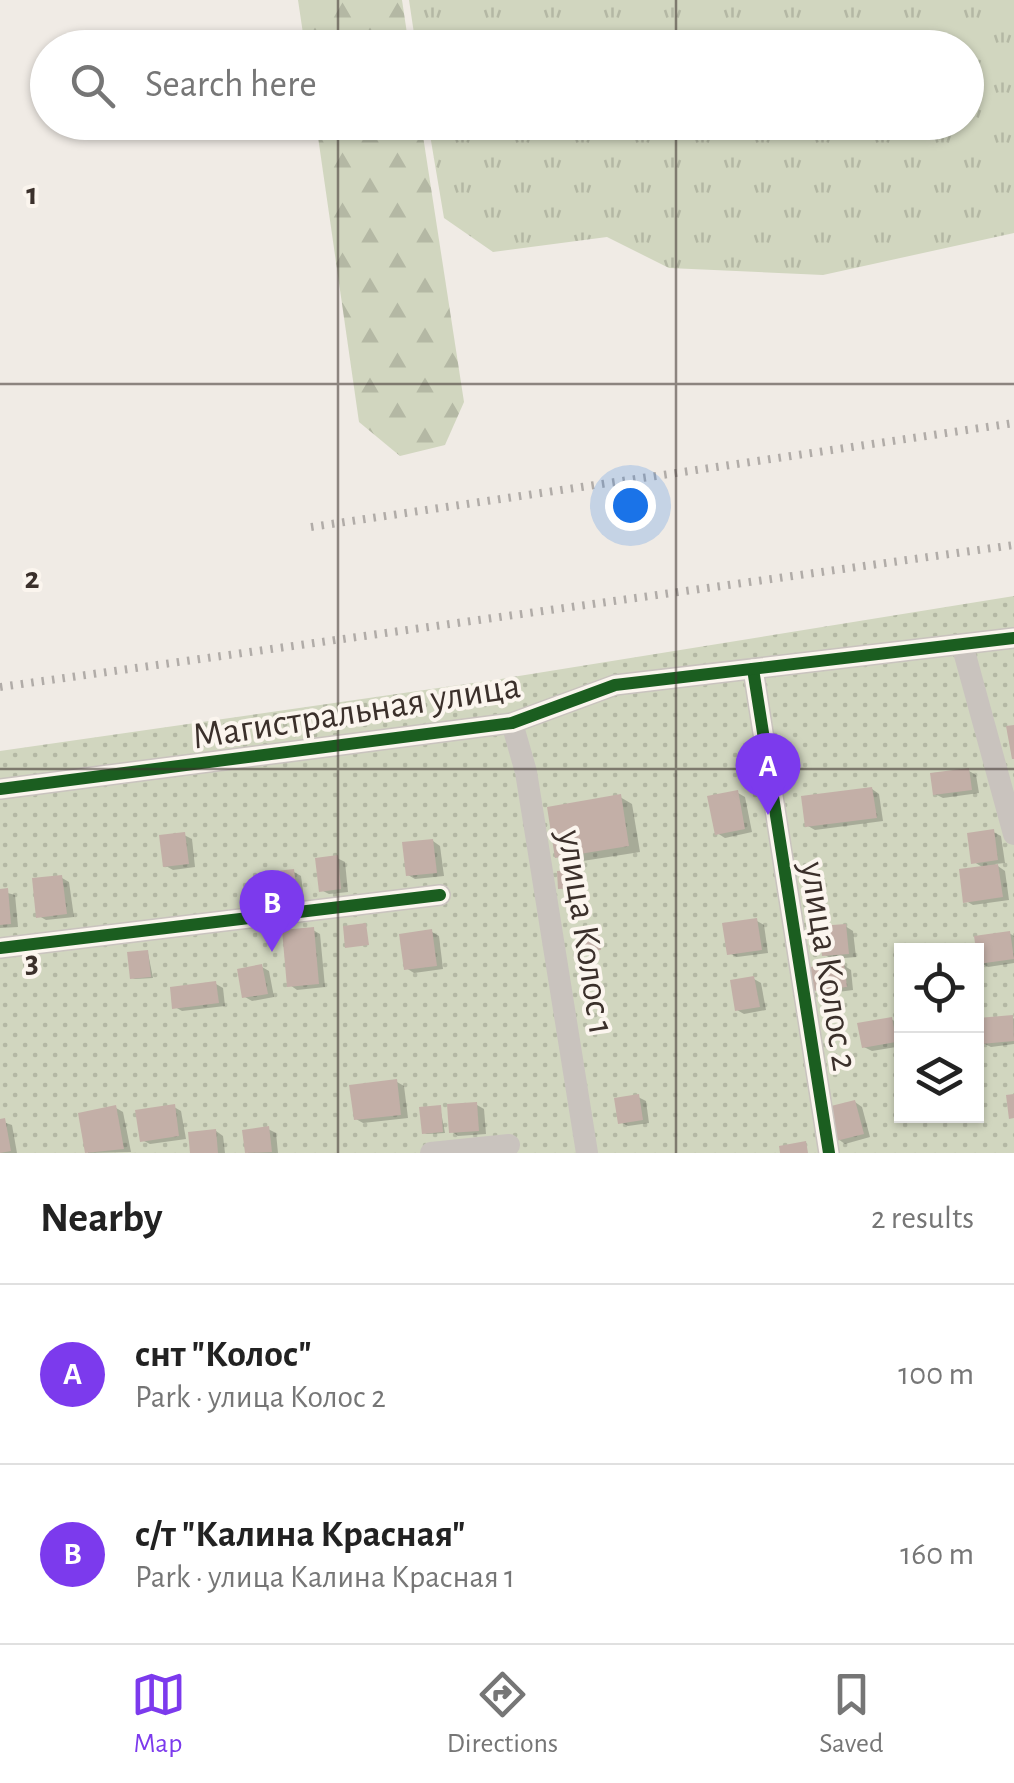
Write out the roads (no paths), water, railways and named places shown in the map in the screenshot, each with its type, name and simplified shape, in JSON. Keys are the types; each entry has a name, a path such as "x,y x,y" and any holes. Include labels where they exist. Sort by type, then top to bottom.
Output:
{"street":[{"name":"Магистральная улица","path":"0,790 512,723 615,685 1014,638"},
{"path":"962,644 1014,834"},
{"name":"улица Колос 2","path":"753,669 829,1153"},
{"name":"улица Колос 1","path":"512,723 526,772 587,1153"},
{"path":"0,948 440,895"},
{"path":"431,1153 509,1145"}],"railway":[{"path":"311,527 1014,423"},
{"path":"0,687 1014,545"}],"place":[{"name":"снт \"Колос\"","path":"768,815"},
{"name":"с/т \"Калина Красная\"","path":"272,952"}]}
